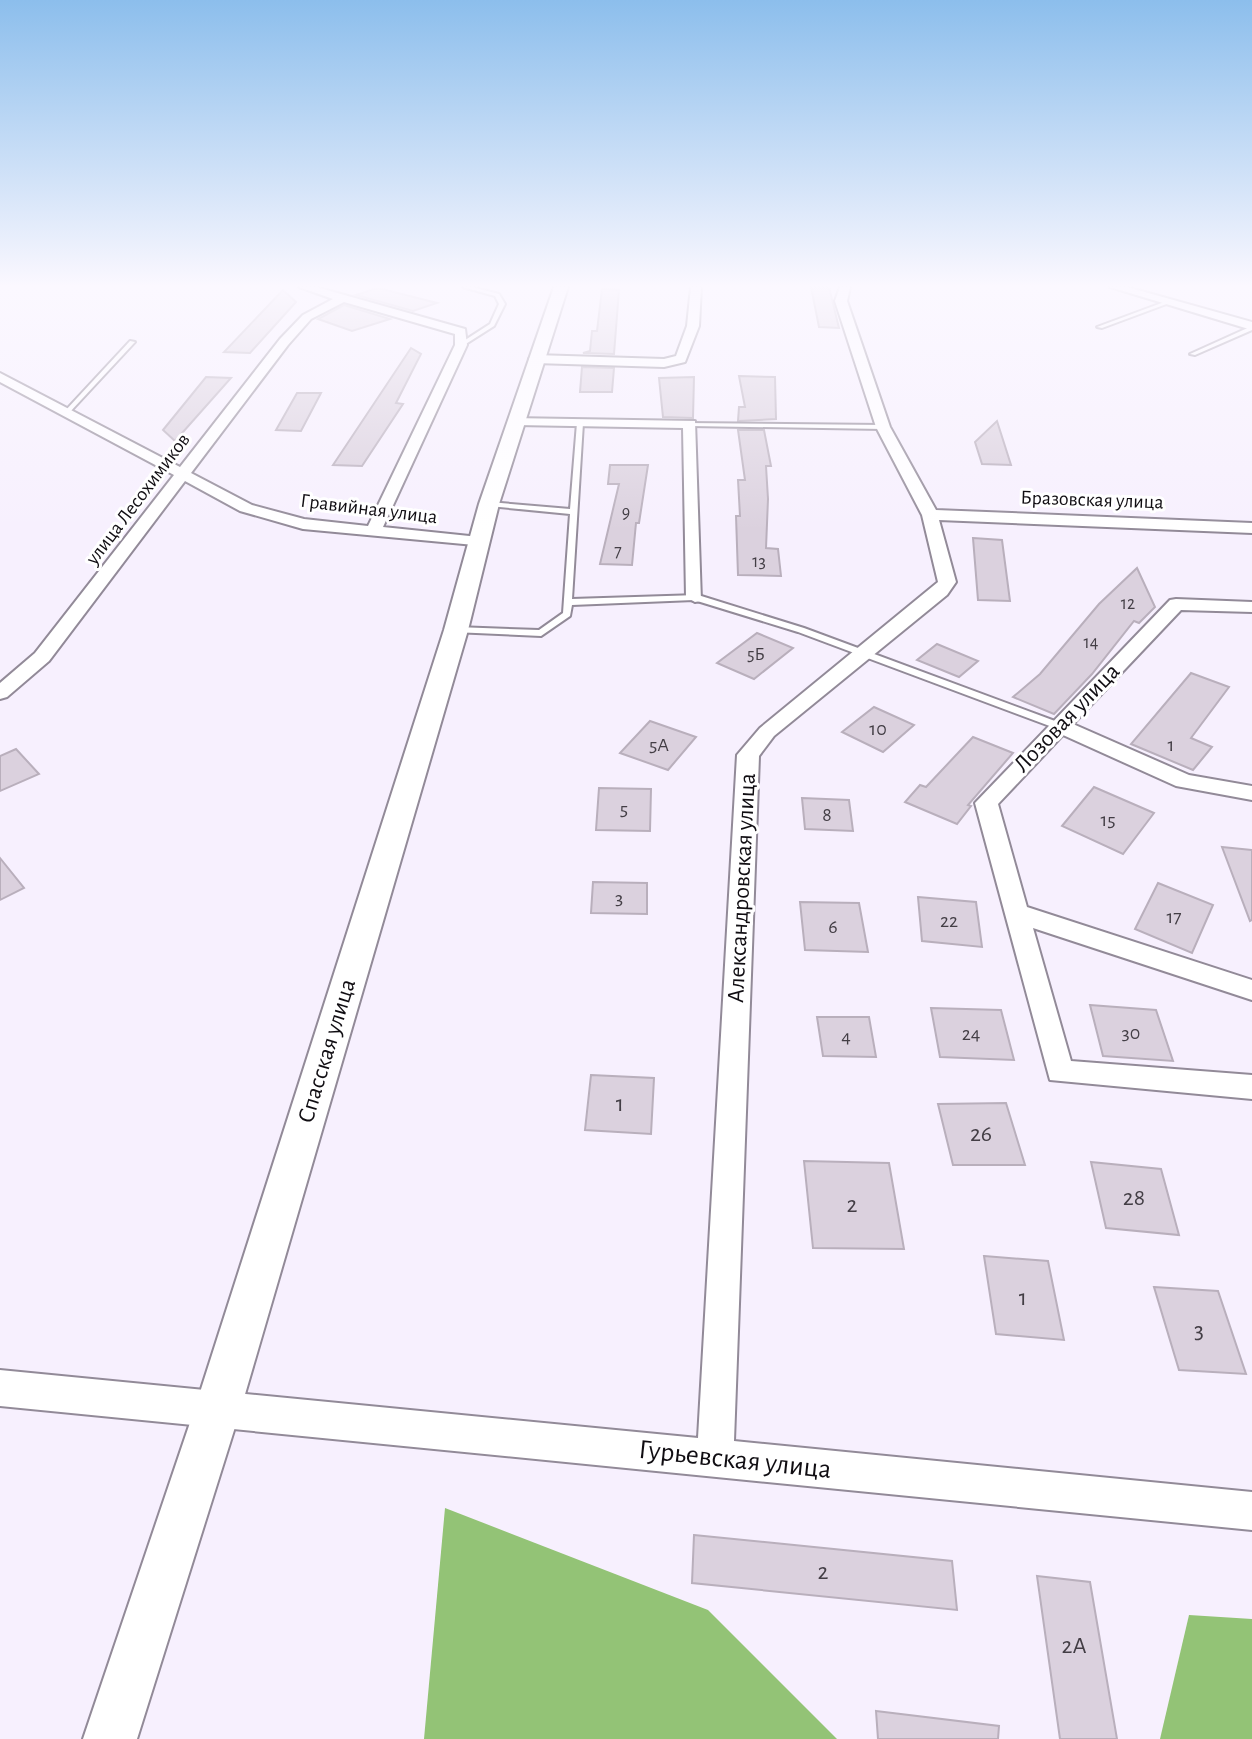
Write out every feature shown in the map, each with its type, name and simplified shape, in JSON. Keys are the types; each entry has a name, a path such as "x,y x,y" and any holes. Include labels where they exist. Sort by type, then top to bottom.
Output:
{"street":[{"name":"улица Лесохимиков","path":"0,693 42,657 264,368"},
{"path":"374,530 450,368"},
{"name":"Спасская улица","path":"110,1739 218,1408 456,630 489,504 532,368"},
{"name":"Александровская улица","path":"715,1458 748,755 767,732 866,655 941,591 947,582 930,515 883,427 863,368"},
{"name":"Гравийная улица","path":"0,377 246,508 303,524 479,542"},
{"path":"516,421 690,424 695,597"},
{"name":"Бразовская улица","path":"930,515 1252,528"},
{"name":"Лозовая улица","path":"1252,607 1176,604 986,803 1060,1072 1252,1087"},
{"path":"1059,726 1184,781 1252,793"},
{"path":"1017,913 1252,990"},
{"name":"Гурьевская улица","path":"0,1388 1252,1511"}],"lane":[{"path":"67,412 108,368"},
{"path":"456,630 541,633 567,614 580,423"},
{"path":"690,424 883,427"},
{"path":"489,504 574,512"},
{"path":"568,602 695,597 801,630 1059,726"}],"green space":[{"path":"445,1508 708,1610 837,1739 424,1739"},
{"path":"1189,1615 1252,1619 1252,1739 1160,1739"}],"building":[{"path":"398,368 414,368 396,403 403,404 362,466 333,465"},
{"path":"582,368 614,368 612,392 580,392"},
{"path":"739,376 775,377 776,419 738,421 739,407 745,407"},
{"path":"206,377 231,378 175,441 163,430"},
{"path":"694,377 693,418 663,417 659,378"},
{"path":"297,393 321,393 301,431 276,430"},
{"path":"997,421 1011,465 982,464 975,442"},
{"path":"738,430 764,430 771,466 766,466 766,548 778,549 781,576 738,575 738,480 745,480"},
{"path":"610,465 648,465 639,523 636,523 632,565 600,564 619,484 608,484"},
{"path":"973,538 1002,540 1010,601 978,600"},
{"path":"1137,568 1155,607 1139,623 1134,621 1092,674 1054,714 1013,697 1040,674 1099,604"},
{"path":"757,633 793,648 754,679 717,663"},
{"path":"937,644 978,661 959,677 917,660"},
{"path":"1191,673 1229,687 1191,738 1212,747 1193,770 1131,744"},
{"path":"874,707 914,725 883,752 842,732"},
{"path":"650,721 696,737 668,770 620,753"},
{"path":"973,737 1013,753 968,805 971,806 957,824 905,802 920,785 926,787"},
{"path":"16,749 39,774 0,791 0,756"},
{"path":"1094,787 1154,813 1123,854 1062,826"},
{"path":"599,788 651,789 650,831 596,830"},
{"path":"802,798 849,800 853,831 805,829"},
{"path":"1222,847 1252,850 1250,921"},
{"path":"0,858 24,888 0,900"},
{"path":"593,882 647,883 647,914 591,913"},
{"path":"1158,883 1213,905 1192,953 1135,929"},
{"path":"918,897 976,902 982,947 922,941"},
{"path":"800,902 859,903 868,952 805,950"},
{"path":"1090,1005 1156,1010 1173,1061 1103,1056"},
{"path":"931,1008 1001,1010 1014,1060 940,1057"},
{"path":"817,1017 869,1017 876,1057 823,1056"},
{"path":"591,1075 654,1078 651,1134 585,1130"},
{"path":"1006,1103 1025,1165 953,1165 938,1104"},
{"path":"804,1161 889,1163 904,1249 813,1248"},
{"path":"1091,1162 1161,1169 1179,1235 1106,1228"},
{"path":"984,1256 1048,1261 1064,1340 996,1334"},
{"path":"1154,1287 1218,1291 1246,1374 1179,1370"},
{"path":"694,1535 952,1561 957,1610 692,1583"},
{"path":"1037,1576 1090,1582 1117,1739 1060,1739"},
{"path":"876,1711 999,1726 998,1739 878,1739"}]}
